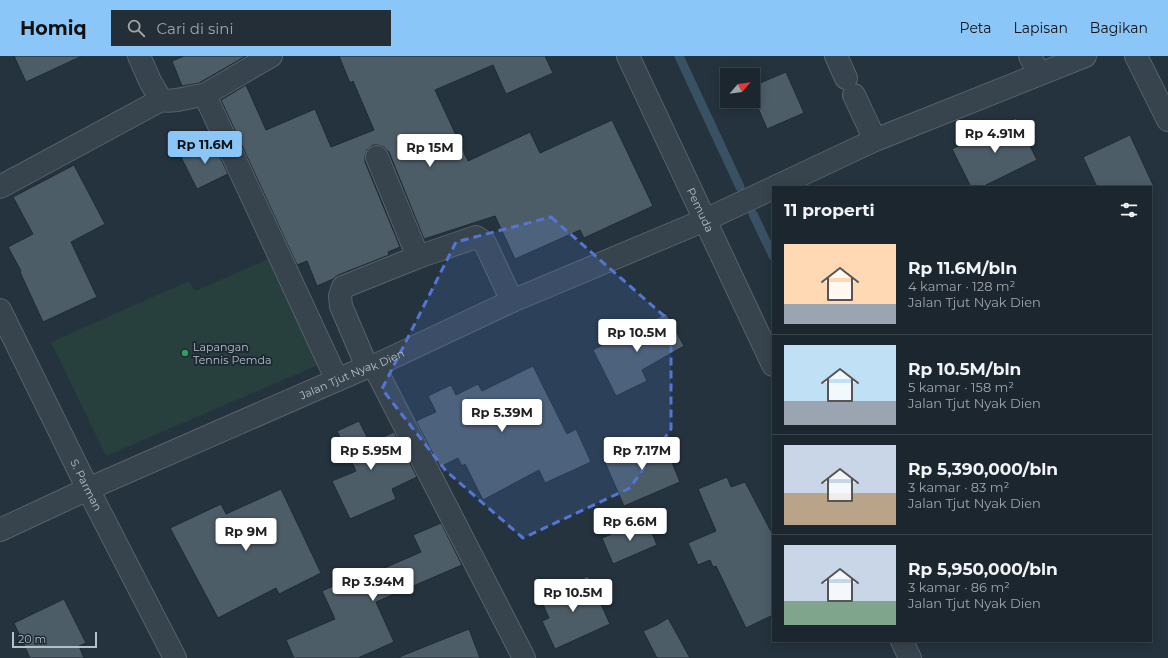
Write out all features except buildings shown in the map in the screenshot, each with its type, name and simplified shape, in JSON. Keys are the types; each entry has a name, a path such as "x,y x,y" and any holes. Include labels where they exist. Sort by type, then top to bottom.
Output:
{"street":[{"path":"139,56 150,81 161,100"},
{"path":"0,187 161,100 168,101 204,95 272,56"},
{"name":"Pemuda","path":"628,56 772,363"},
{"path":"836,56 875,140"},
{"name":"Jalan Tjut Nyak Dien","path":"776,186 1035,65 1085,56"},
{"path":"1136,56 1168,120"},
{"path":"204,95 214,113 337,380"},
{"path":"377,157 418,257"},
{"name":"Jalan Tjut Nyak Dien","path":"0,530 88,489 337,380 371,367 512,302 705,220 772,188"},
{"path":"512,302 485,244 476,237 418,257 343,287 340,296 341,306 371,367 524,658"},
{"name":"S. Parman","path":"0,310 88,489 175,658"},
{"path":"902,642 910,658"}],"highlighted area":[{"path":"551,217 671,322 671,429 630,488 523,538 446,471 382,389 456,242"}],"green space":[{"name":"Lapangan Tennis Pemda","path":"268,259 318,365 106,456 51,342 189,281 195,291"}],"waterway":[{"path":"679,56 740,187"},
{"path":"753,214 772,254"}],"place":[{"name":"Lapangan Tennis Pemda","path":"185,353"}]}
